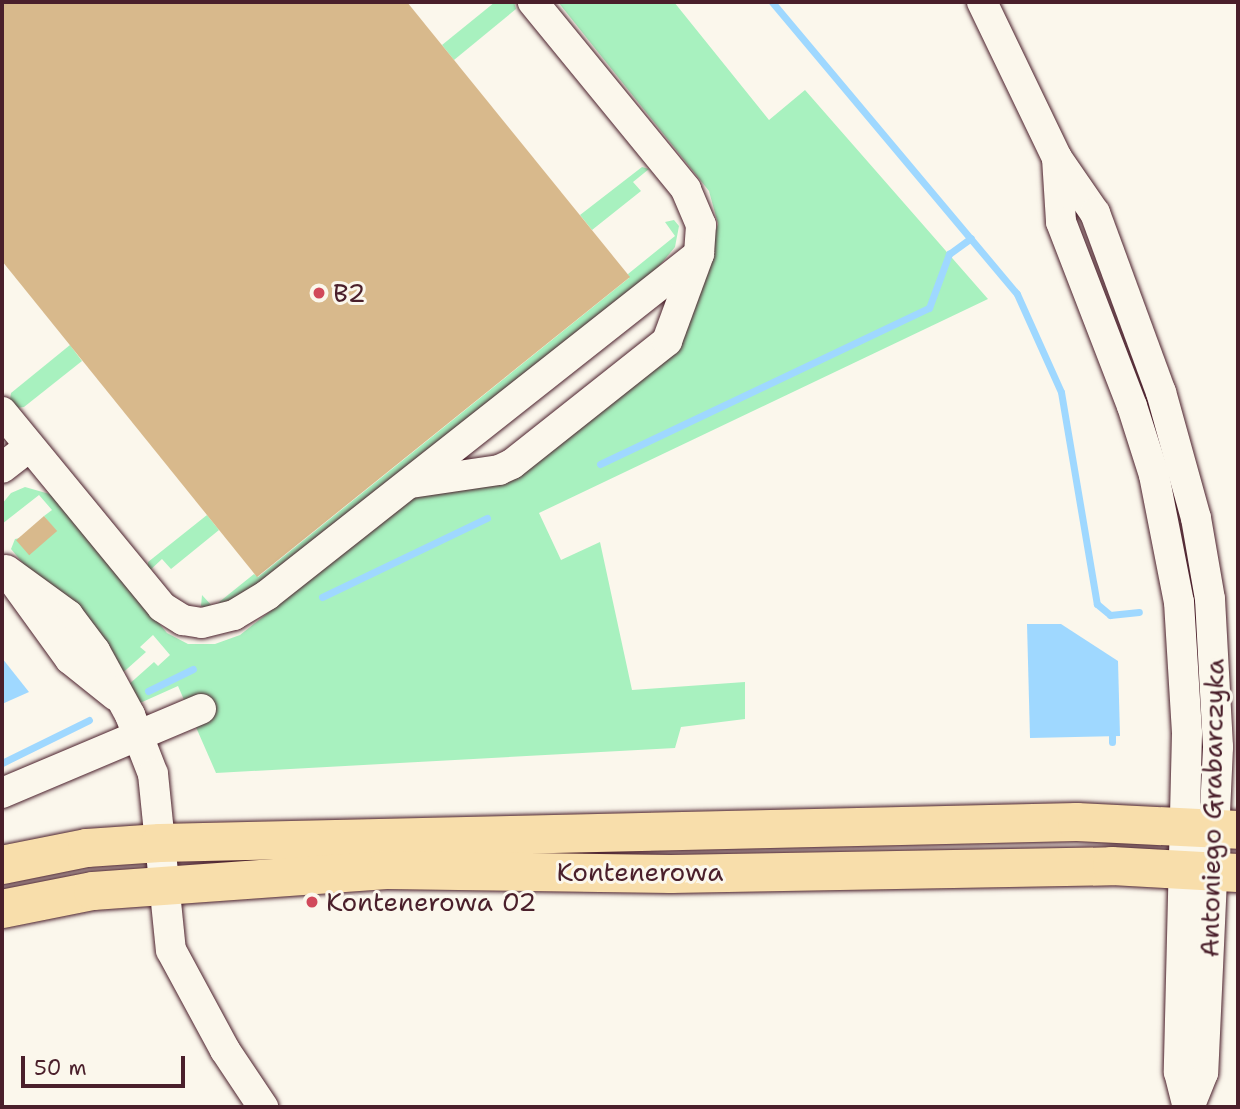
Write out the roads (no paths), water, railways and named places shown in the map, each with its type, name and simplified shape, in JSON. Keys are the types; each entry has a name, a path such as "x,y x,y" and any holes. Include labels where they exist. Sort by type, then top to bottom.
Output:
{"main road":[{"name":"Kontenerowa","path":"2,865 87,848 160,843 1077,822 1213,827"},
{"name":"Kontenerowa","path":"2,909 93,891 386,870 615,874 1008,866 1212,871"}],"street":[{"path":"411,483 499,470 512,464 667,341 699,254 701,225 686,189 533,2"},
{"name":"Antoniego Grabarczyka","path":"982,2 1057,158 1061,222 1132,407 1169,544 1186,677 1213,827 1212,871 1179,1072 1188,1107"},
{"path":"2,412 162,607 183,620 202,623 234,615 267,595 699,254"},
{"path":"2,468 30,447"},
{"path":"4,568 68,615 100,658 116,695 141,736 153,774 162,884 171,950 225,1050 263,1107"},
{"path":"2,793 201,709"}],"water":[{"path":"1027,624 1061,624 1118,661 1120,736 1030,738"},
{"path":"2,658 29,692 2,704"}],"waterway":[{"path":"772,2 1017,294 1061,392 1097,604 1110,615 1139,612"},
{"path":"600,464 929,308 949,254 971,238"},
{"path":"322,597 487,518"},
{"path":"148,691 193,669"},
{"path":"2,763 89,720"},
{"path":"1112,736 1112,742"}],"place":[{"name":"B2","path":"319,293"},
{"name":"Kontenerowa 02","path":"312,902"}]}
